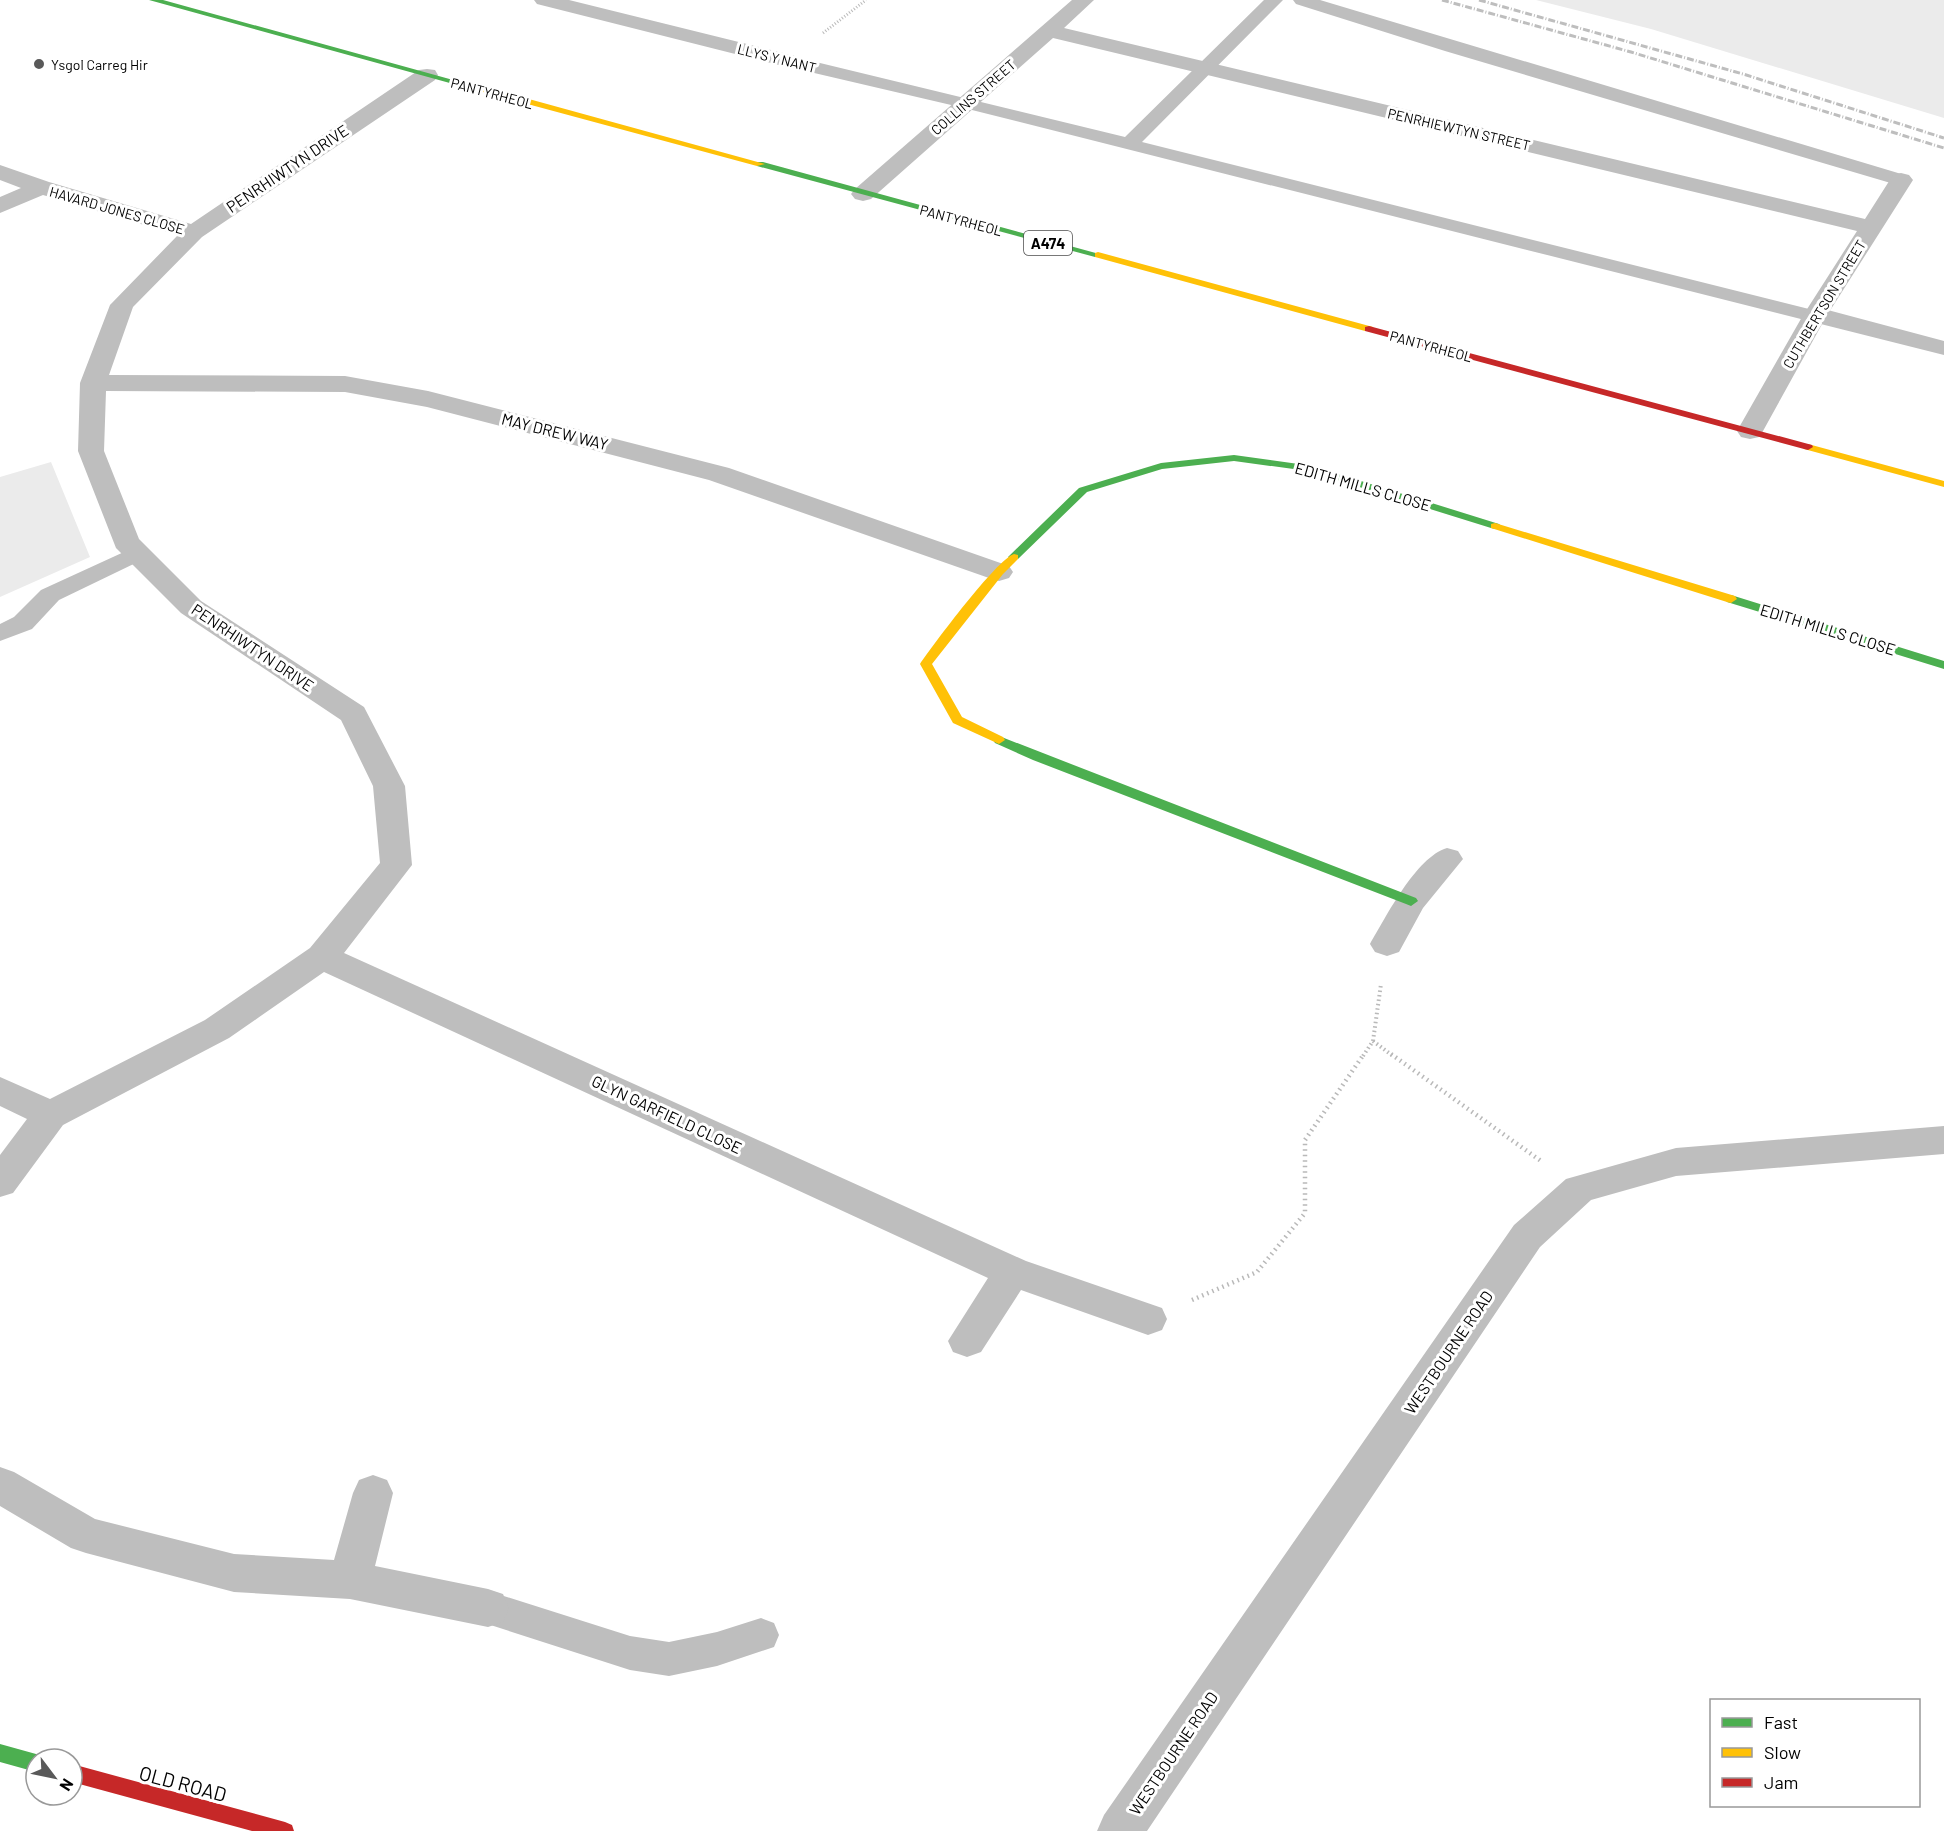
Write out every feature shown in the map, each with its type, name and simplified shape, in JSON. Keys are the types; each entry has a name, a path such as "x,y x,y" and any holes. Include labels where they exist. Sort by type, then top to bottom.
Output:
{"main road":[{"name":"PANTYRHEOL","path":"153,0 863,194 1944,484"},
{"name":"EDITH MILLS CLOSE","path":"1411,901 1037,758 957,720 926,664 999,572 1083,490 1161,466 1234,459 1309,468 1944,665"},
{"path":"0,1754 24,1760"},
{"name":"OLD ROAD","path":"84,1776 285,1831"}],"street":[{"name":"LLYS Y NANT","path":"544,0 787,61"},
{"path":"587,12 612,0"},
{"name":"COLLINS STREET","path":"863,194 1084,0"},
{"name":"PENRHIEWTYN STREET","path":"1048,31 1870,227"},
{"name":"PENRHIWTYN DRIVE","path":"0,1183 50,1115 217,1029 321,957 396,865 389,786 353,714 191,607 126,542 91,451 93,383 122,305 194,232 427,75"},
{"name":"HAVARD JONES CLOSE","path":"0,172 41,187 194,232"},
{"name":"CUTHBERTSON STREET","path":"1750,431 1815,316 1901,180"},
{"name":"HAVARD JONES CLOSE","path":"0,206 41,187"},
{"name":"MAY DREW WAY","path":"93,383 345,384 428,399 719,474 999,572"},
{"path":"1387,944 1411,901 1447,859"},
{"name":"GLYN GARFIELD CLOSE","path":"321,957 1012,1272 1148,1319"},
{"path":"0,1090 50,1115"},
{"name":"WESTBOURNE ROAD","path":"1120,1831 1527,1236 1579,1189 1676,1162 1944,1140"},
{"path":"967,1341 1012,1272"},
{"path":"0,1485 86,1535 234,1573 350,1580 488,1608"},
{"path":"350,1580 373,1493"}],"lane":[{"path":"1129,144 1274,0"},
{"path":"1302,0 1446,47 1901,180"},
{"name":"LLYS Y NANT","path":"787,61 966,103 1944,348"},
{"path":"0,633 23,623 50,595 137,553"},
{"path":"488,1608 630,1653 669,1659 717,1649 761,1635"}],"path":[{"path":"1148,1319 1257,1272 1305,1213 1305,1140 1373,1041 1387,944"},
{"path":"1373,1041 1579,1189"}],"shaded area":[{"path":"1536,0 1944,0 1944,118 1651,29"},
{"path":"51,462 90,557 0,597 0,477"}],"railway":[{"path":"1442,0 1631,52 1944,148"},
{"path":"1479,0 1743,74 1944,138"}],"traffic: fast":[{"path":"153,0 460,83"},
{"path":"760,164 1098,255"},
{"path":"1014,557 1083,490 1161,466 1234,458 1309,468 1495,526"},
{"path":"1731,599 1944,665"},
{"path":"999,740 1037,757 1411,901"},
{"path":"0,1753 24,1760"}],"traffic: slow":[{"path":"460,83 760,164"},
{"path":"1098,255 1369,329"},
{"path":"1808,447 1944,484"},
{"path":"1495,526 1731,599"},
{"path":"999,740 957,720 926,664 999,572 1014,557"}],"traffic: jam":[{"path":"1369,329 1808,447"},
{"path":"84,1776 285,1831"}],"place":[{"name":"Ysgol Carreg Hir","path":"39,64"}]}
